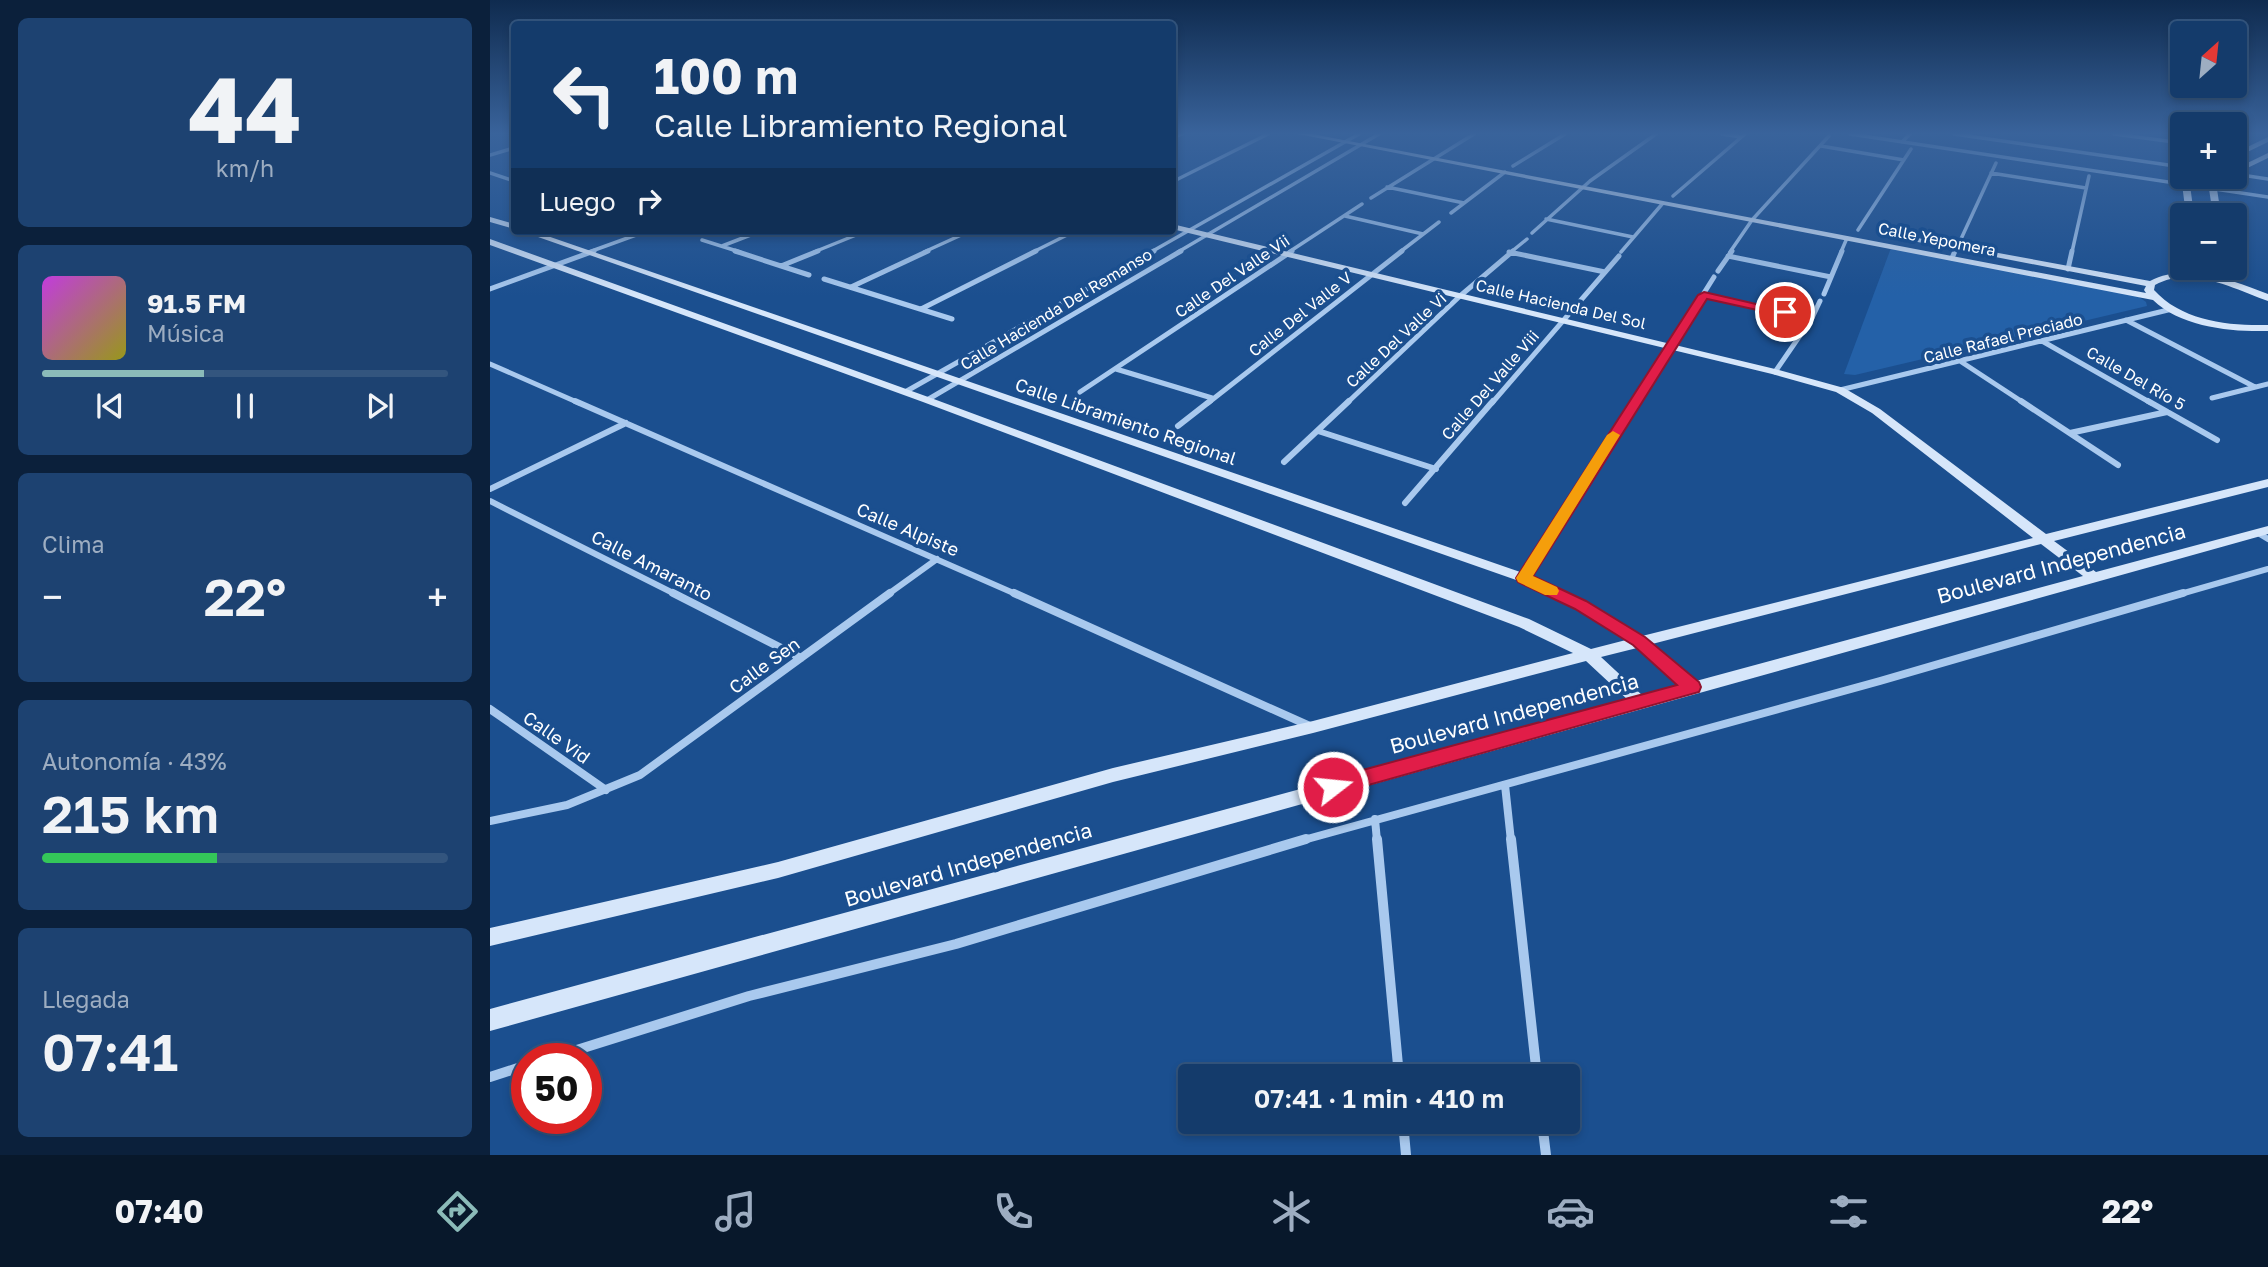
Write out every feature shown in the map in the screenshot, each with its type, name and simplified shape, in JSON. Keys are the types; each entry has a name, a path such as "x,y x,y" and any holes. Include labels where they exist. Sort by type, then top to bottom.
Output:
{"street":[{"name":"Calle Hacienda Del Remanso","path":"905,392 1261,188"},
{"name":"Calle Hacienda Del Remanso","path":"927,400 1279,188"},
{"path":"1371,198 1386,188"},
{"path":"1391,188 1464,203"},
{"path":"1451,213 1484,188"},
{"path":"1532,233 1583,188"},
{"name":"Calle Yepomera","path":"1583,188 2154,297"},
{"name":"Calle Yepomera","path":"1626,188 2151,284"},
{"path":"1673,197 1683,188"},
{"path":"1524,578 1716,274 1752,220 1782,188"},
{"path":"1858,230 1886,188"},
{"path":"1952,258 1984,188"},
{"path":"2068,269 2086,188"},
{"path":"2219,189 2268,197"},
{"name":"Calle Del Valle Viii","path":"1405,503 1564,322 1663,203"},
{"name":"Calle Del Valle Vii","path":"1080,392 1362,204"},
{"path":"1345,216 1423,234"},
{"path":"490,219 511,226"},
{"path":"1546,219 1633,237"},
{"name":"Calle Del Valle V","path":"1178,426 1439,222"},
{"name":"Calle Hacienda Del Sol","path":"1176,227 1840,390 1876,411 2093,577"},
{"name":"Calle Libramiento Regional","path":"536,235 1524,578 1581,605 1639,641 1692,687"},
{"path":"490,289 636,235"},
{"path":"721,246 750,235"},
{"path":"782,266 856,235"},
{"path":"851,287 962,235"},
{"path":"921,309 1067,235"},
{"path":"1824,294 1847,237"},
{"name":"Calle Del Valle Vi","path":"1284,462 1460,296 1527,239"},
{"path":"702,240 809,275"},
{"path":"491,244 927,400 1524,622 1588,654 1640,702"},
{"path":"1509,252 1605,272"},
{"path":"1728,256 1831,277"},
{"path":"2170,277 2151,284 2149,290 2154,297 2172,309 2220,325 2268,328"},
{"path":"824,279 952,319"},
{"path":"2219,280 2265,294"},
{"path":"1704,295 1812,318"},
{"path":"1775,372 1812,318 1820,301"},
{"name":"Calle Rafael Preciado","path":"1840,390 2172,309"},
{"path":"2126,320 2255,387"},
{"path":"2255,329 2268,334"},
{"name":"Calle Del Río 5","path":"2042,341 2217,440"},
{"path":"1960,361 2118,465"},
{"name":"Calle Alpiste","path":"490,364 1313,727"},
{"path":"1116,369 1212,398"},
{"path":"2212,398 2268,384"},
{"path":"2070,433 2168,412"},
{"path":"490,489 626,423"},
{"path":"1318,431 1436,468"},
{"name":"Boulevard Independencia","path":"490,937 778,870 1113,775 1313,727 1588,654 2268,483"},
{"name":"Calle Amaranto","path":"490,501 801,658"},
{"name":"Boulevard Independencia","path":"490,1020 2093,577 2265,534"},
{"name":"Calle Sen","path":"490,821 567,805 640,775 937,559"},
{"path":"599,1043 749,996 956,944 1375,819 1893,678 2268,569"},
{"name":"Calle Vid","path":"490,709 606,790"},
{"path":"1505,785 1536,1064"},
{"path":"1375,819 1398,1064"},
{"path":"490,1077 511,1070"},
{"path":"1404,1134 1406,1155"},
{"path":"1543,1134 1546,1155"}],"shaded area":[{"path":"1891,248 2135,294 2146,302 2147,306 1855,375 1844,374"}],"slow traffic":[{"path":"1551,591 1524,578 1613,435"}],"route":[{"path":"1333,787 1692,687 1639,641 1581,605 1524,578 1669,346 1704,295 1785,312"}]}
